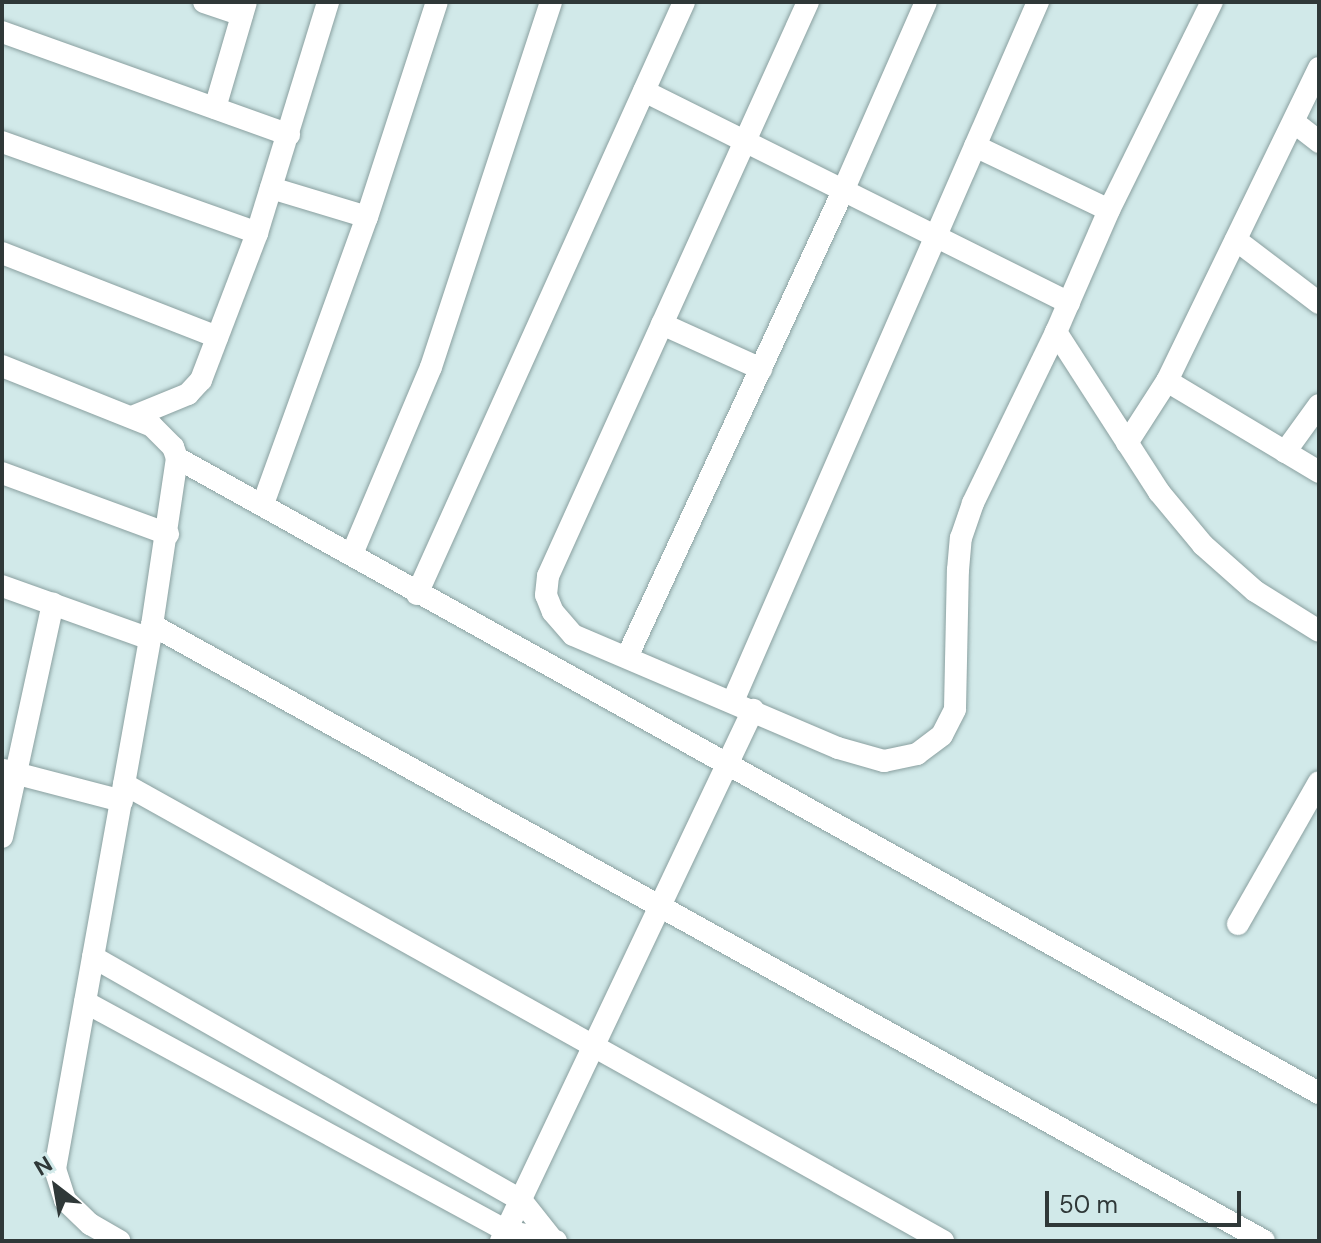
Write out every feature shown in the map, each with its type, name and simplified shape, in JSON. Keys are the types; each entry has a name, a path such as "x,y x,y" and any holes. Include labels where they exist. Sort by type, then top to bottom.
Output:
{"street":[{"path":"204,2 244,8 215,108"},
{"path":"132,417 197,388 257,233 328,2"},
{"path":"263,504 367,217 437,2"},
{"path":"352,554 431,367 551,2"},
{"path":"417,594 684,2"},
{"path":"808,2 548,576 546,595 553,612 573,635 838,748 884,761 917,754 942,735 955,709 961,538 973,503 1056,332 1109,210 1212,2"},
{"path":"627,657 843,191 926,2"},
{"path":"504,1236 727,766 743,706 936,237 1038,2"},
{"path":"2,32 289,135"},
{"path":"1127,443 1167,381 1295,123 1319,68"},
{"path":"644,91 1069,303"},
{"path":"1295,123 1319,142"},
{"path":"2,142 257,233"},
{"path":"975,146 1109,210"},
{"path":"271,188 367,217"},
{"path":"1236,240 1319,303"},
{"path":"2,253 217,337"},
{"path":"662,324 761,369"},
{"path":"1056,332 1159,492 1227,570 1319,631"},
{"path":"2,366 132,417 163,434 177,458 1319,1093"},
{"path":"1167,381 1319,472"},
{"path":"1285,452 1319,405"},
{"path":"119,1241 90,1224 65,1200 55,1169 168,534 177,458"},
{"path":"2,473 168,534"},
{"path":"2,586 151,632 662,905 1264,1241"},
{"path":"2,837 9,772 53,604"},
{"path":"9,772 123,792 596,1046 943,1241"},
{"path":"1238,924 1319,782"},
{"path":"93,957 521,1200 554,1240"},
{"path":"85,1002 504,1236 554,1240"}]}
